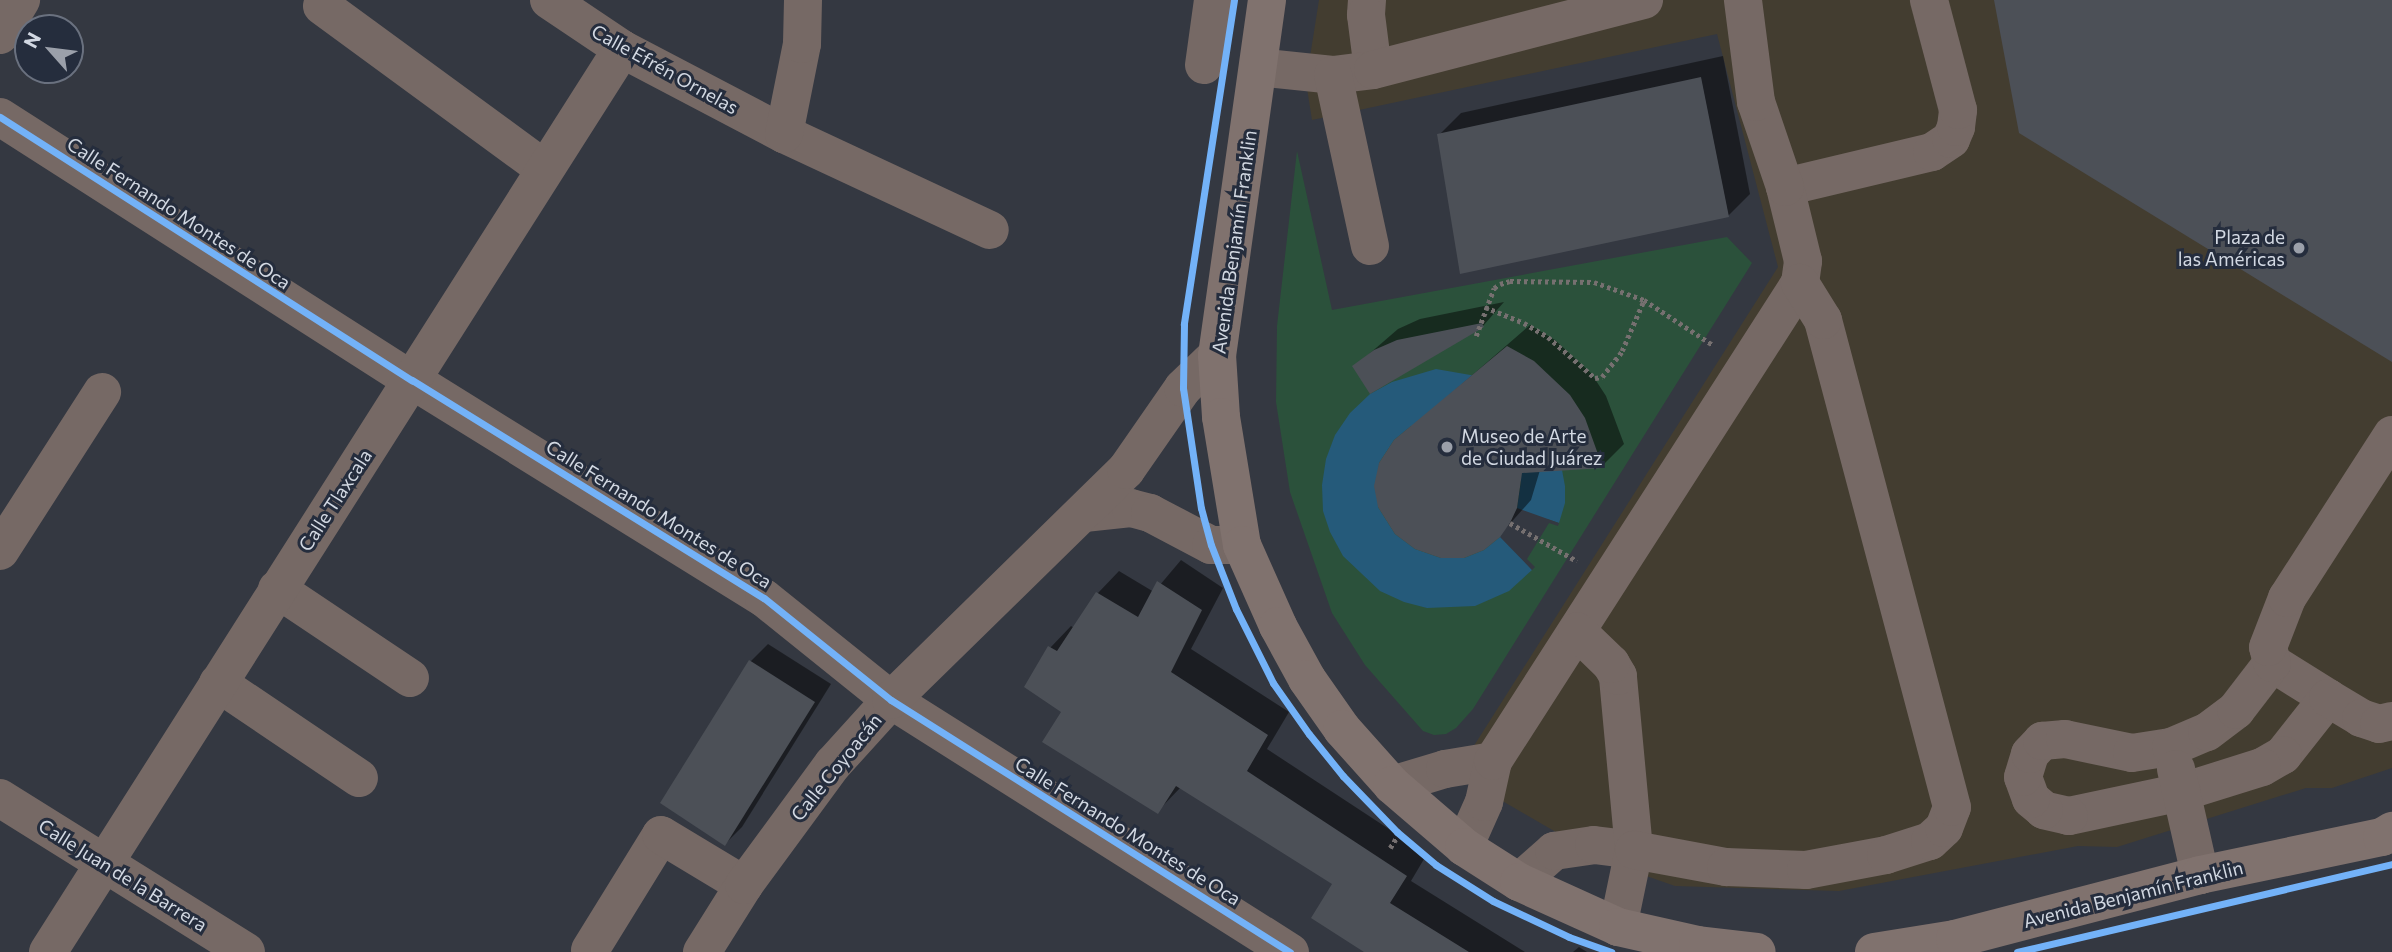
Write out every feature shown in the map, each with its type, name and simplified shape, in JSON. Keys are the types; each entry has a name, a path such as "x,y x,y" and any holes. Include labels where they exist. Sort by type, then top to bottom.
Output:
{"main road":[{"name":"Avenida Benjamín Franklin","path":"1267,0 1217,355 1222,417 1242,545 1278,626 1307,679 1342,729 1392,785 1464,847 1519,882 1618,927 1698,945 1757,952"},
{"name":"Avenida Benjamín Franklin","path":"1874,952 1955,939 2039,935 2200,875 2389,835"}],"street":[{"path":"0,35 22,0"},
{"name":"Calle Efrén Ornelas","path":"549,0 622,49 784,134 990,230"},
{"path":"784,134 802,44 803,0"},
{"path":"1367,0 1366,15 1373,70"},
{"path":"1208,32 1333,75 1373,70 1644,0"},
{"path":"1464,847 1484,803 1493,761 1800,283 1803,261 1785,187 1756,102 1743,0"},
{"path":"1785,187 1932,152 1951,139 1958,110 1929,0"},
{"path":"322,6 545,169"},
{"name":"Calle Tlaxcala","path":"48,952 622,49"},
{"path":"1333,75 1370,246"},
{"name":"Calle Fernando Montes de Oca","path":"0,117 412,380 764,598 891,700 1290,952"},
{"path":"1519,882 1554,851 1594,845 1726,867 1807,870 1886,855 1930,841 1944,828 1952,807 1823,320 1800,283"},
{"name":"Calle Coyoacán","path":"702,952 744,885 833,764 891,700 1126,470 1183,388 1217,355"},
{"path":"0,551 102,392"},
{"path":"2392,435 2287,598 2268,647 2272,663 2361,718 2379,724 2392,721"},
{"path":"1084,513 1131,508 1150,513 1211,545 1242,545"},
{"path":"278,589 411,678"},
{"path":"1577,631 1611,664 1618,676 1633,850 1618,927"},
{"path":"2272,663 2236,710 2207,732 2171,747 2132,753 2065,739 2042,741 2030,754 2023,777 2031,799 2044,810 2069,816 2182,792 2262,768 2283,755 2328,698"},
{"path":"218,683 359,778"},
{"path":"2171,747 2200,875"},
{"path":"1392,785 1445,769 1493,761"},
{"name":"Calle Juan de la Barrera","path":"0,798 246,952"},
{"path":"590,950 661,835 744,885"}],"path":[{"path":"1476,336 1493,288 1510,281 1594,282 1644,300 1713,345"},
{"path":"1485,307 1524,323 1548,337 1595,378 1602,377 1622,351 1644,300"},
{"path":"1510,523 1577,561"},
{"path":"1397,832 1408,842"}],"shaded area":[{"name":"Plaza de las Américas","path":"1319,0 2392,0 2392,768 2332,788 2306,788 2117,847 2078,846 1839,891 1675,886 1609,863 1456,774 1778,267 1717,34 1312,120 1306,82"}],"green space":[{"path":"1297,151 1332,310 1727,237 1752,263 1473,709 1456,728 1446,734 1434,735 1423,731 1365,665 1332,613 1290,492 1276,402 1277,326"}],"water":[{"path":"1436,369 1482,377 1562,470 1565,503 1559,523 1547,519 1523,559 1532,570 1509,591 1475,606 1427,608 1404,602 1380,591 1343,556 1330,532 1323,511 1322,485 1326,459 1335,435 1350,413 1370,394 1392,382","holes":["1411,426 1515,461 1521,481 1517,508 1500,537 1484,550 1464,558 1441,558 1415,549 1395,534 1378,507 1379,463 1394,440"]}],"pier":[{"path":"1517,508 1559,523 1558,526 1549,523 1527,559 1535,567 1532,570 1500,537"}],"building":[{"name":"Plaza de las Américas","path":"1994,0 2392,0 2392,362 2019,133"},
{"path":"1701,77 1729,217 1460,274 1437,134"},
{"path":"1482,323 1484,327 1370,394 1352,366 1374,350 1397,340"},
{"name":"Museo de Arte de Ciudad Juárez","path":"1507,346 1534,361 1570,395 1585,418 1603,468 1522,473 1517,508 1510,523 1500,537 1484,550 1464,558 1441,558 1415,549 1395,534 1378,507 1374,486 1379,463 1394,440"},
{"path":"1157,581 1202,610 1171,672 1268,735 1247,771 1407,876 1390,903 1469,952 1364,952 1311,918 1332,884 1176,786 1158,814 1042,742 1061,712 1024,687 1048,646 1057,651 1096,592 1138,617"},
{"path":"749,660 815,702 725,846 660,803"}],"cycle path":[{"path":"1234,0 1184,324 1183,388 1201,508 1211,545 1236,609 1273,683 1309,734 1343,776 1397,832 1436,865 1493,901 1569,937 1611,952"},
{"path":"0,117 412,380 764,598 891,700 1290,952"},
{"path":"2017,952 2392,864"}],"place":[{"name":"Plaza de las Américas","path":"2299,248"},
{"name":"Museo de Arte de Ciudad Juárez","path":"1447,447"}]}
